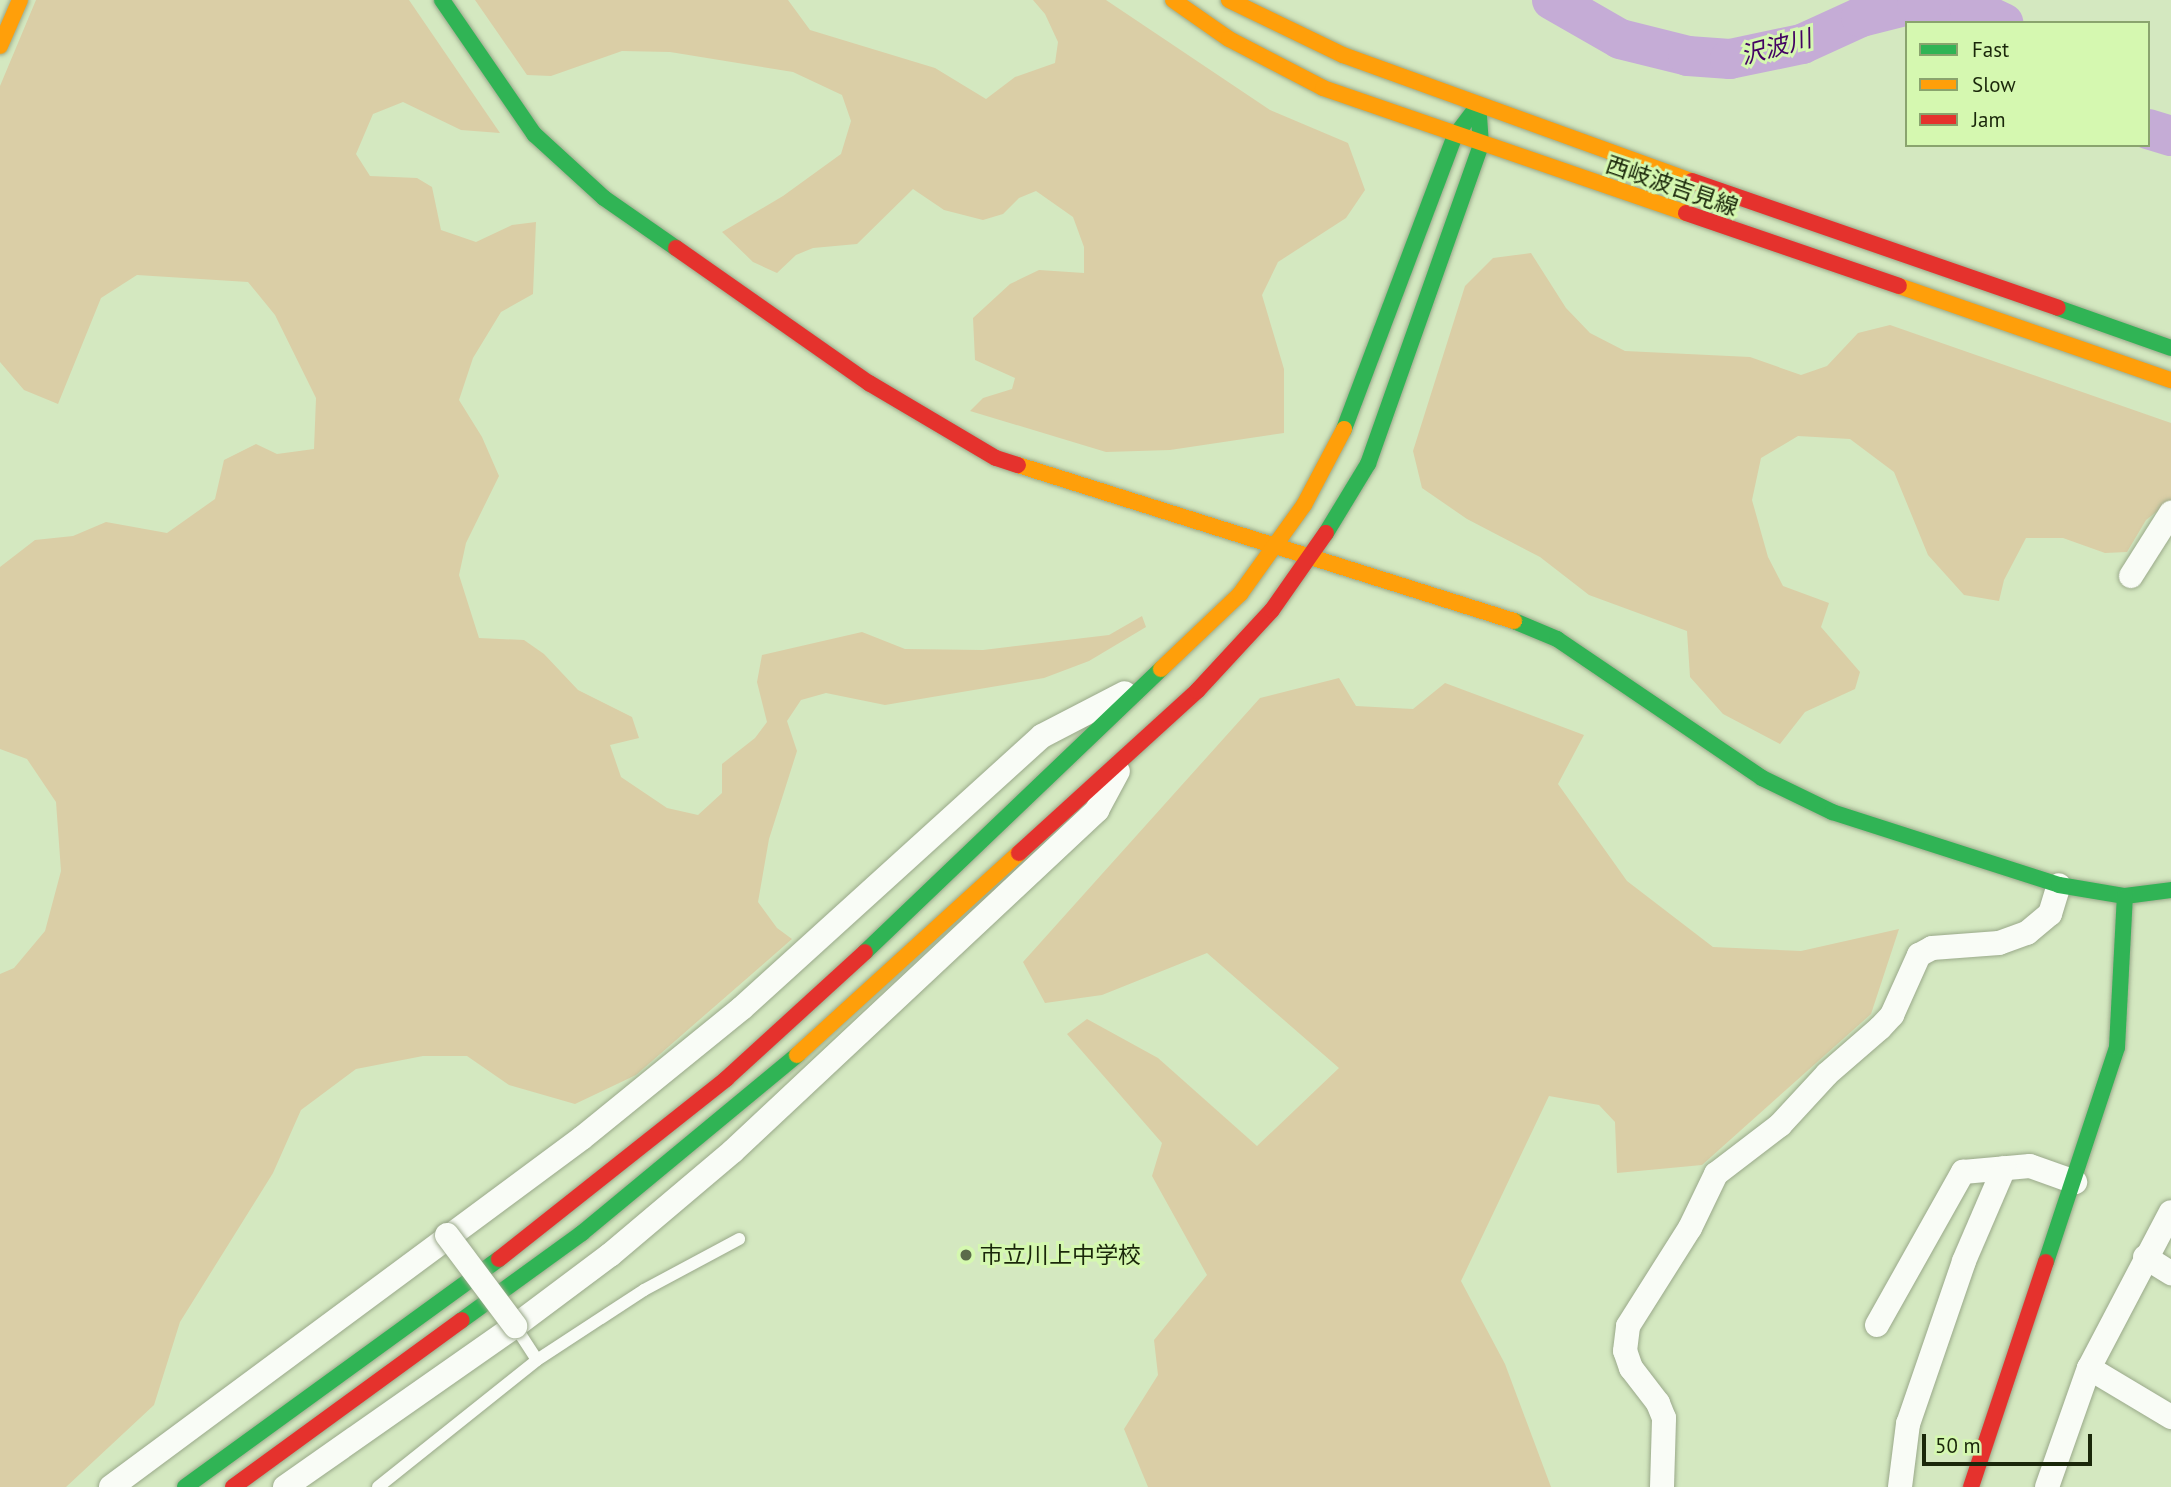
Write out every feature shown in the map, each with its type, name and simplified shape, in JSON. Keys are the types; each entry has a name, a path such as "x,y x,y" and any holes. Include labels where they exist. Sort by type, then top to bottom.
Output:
{"street":[{"path":"0,46 20,0"},
{"path":"442,0 534,134 565,166 604,198 879,390 996,458 1275,549 1503,617 1557,639 1762,778 1832,812 2059,884 2125,896 2171,890"},
{"name":"西岐波吉見線","path":"1173,0 1229,39 1323,89 2171,380"},
{"name":"西岐波吉見線","path":"1229,0 1342,55 1478,106 2171,348"},
{"path":"185,1487 537,1233 631,1159 818,997 1240,594 1275,549 1335,449 1367,375 1455,136 1478,106"},
{"path":"233,1487 582,1233 697,1141 788,1063 1237,648 1310,559 1368,464 1481,145 1478,106"},
{"path":"2131,576 2171,513"},
{"path":"111,1487 447,1235 582,1138 742,1008 1042,736 1154,678"},
{"path":"285,1487 515,1326 610,1255 733,1151 1097,810 1130,749"},
{"path":"1661,1487 1664,1418 1631,1367 1625,1351 1628,1326 1690,1228 1716,1174 1780,1125 1827,1074 1880,1028 1892,1015 1919,955 1932,948 1999,943 2027,933 2050,914 2059,884"},
{"path":"1972,1487 2075,1182 2117,1047 2125,896"},
{"path":"1877,1325 1963,1172 2030,1166 2075,1182"},
{"path":"1900,1487 1908,1424 1964,1261 2004,1168"},
{"path":"2047,1487 2089,1368 2171,1212"},
{"path":"447,1235 515,1326"},
{"path":"2145,1257 2171,1273"},
{"path":"2089,1368 2171,1417"}],"lane":[{"path":"378,1487 537,1360 644,1290 740,1239"},
{"path":"515,1326 537,1360"}],"shaded area":[{"path":"36,0 409,0 500,133 461,130 403,102 373,114 356,154 370,176 417,178 432,187 441,230 476,242 512,225 536,222 533,294 501,312 473,358 459,400 482,437 499,476 466,543 459,575 479,638 524,640 544,654 578,690 632,717 639,738 610,745 621,777 667,808 698,815 722,793 722,764 755,738 767,722 757,682 762,655 862,632 905,649 983,650 1109,635 1142,616 1146,627 1089,661 1044,678 885,705 826,693 801,700 787,721 797,751 769,839 758,902 777,928 792,939 636,1075 575,1104 509,1085 467,1056 423,1056 356,1069 301,1110 273,1173 180,1322 154,1405 66,1487 0,1487 0,974 14,968 45,931 61,871 56,802 27,759 0,749 0,567 35,540 73,536 106,522 167,533 215,499 224,460 256,444 277,454 314,449 316,398 275,315 248,282 137,275 101,298 58,404 24,390 0,362 0,86"},
{"path":"475,0 788,0 810,30 935,68 986,99 1015,77 1055,63 1058,42 1045,14 1033,0 1106,0 1270,110 1348,143 1365,190 1346,218 1278,262 1262,295 1284,369 1284,433 1170,450 1106,452 970,411 983,398 1012,389 1015,378 975,360 973,318 1010,284 1039,270 1084,273 1084,247 1073,217 1036,191 1019,198 1003,214 983,220 944,210 913,189 857,244 813,248 796,255 777,273 753,262 722,232 783,196 841,154 851,121 842,95 793,72 670,52 622,51 551,76 527,75"},
{"path":"1531,253 1566,308 1590,333 1625,351 1750,357 1801,375 1827,366 1858,333 1890,325 2171,423 2171,500 2146,520 2127,552 2105,553 2063,538 2026,538 2004,580 1999,601 1964,595 1928,555 1894,472 1850,439 1798,436 1761,458 1752,500 1768,557 1783,586 1829,603 1821,627 1860,672 1855,689 1805,712 1780,744 1723,714 1690,677 1687,631 1589,595 1540,557 1467,519 1422,488 1413,451 1465,286 1493,258"},
{"path":"1339,678 1356,706 1413,709 1445,683 1584,735 1558,784 1627,881 1713,947 1801,951 1899,929 1871,1014 1702,1165 1617,1173 1615,1122 1599,1105 1549,1096 1461,1281 1505,1364 1551,1487 1148,1487 1124,1429 1158,1375 1154,1340 1207,1275 1152,1176 1162,1143 1067,1034 1087,1019 1158,1058 1257,1146 1339,1068 1207,953 1102,995 1045,1003 1023,962 1260,698"}],"waterway":[{"name":"沢波川","path":"1552,0 1620,39 1688,56 1730,59 1802,44 1861,17 1917,3 1969,7 2000,21"},
{"name":"沢波川","path":"2150,130 2171,136"}],"traffic: fast":[{"path":"442,0 534,134 604,198 676,248"},
{"path":"1344,429 1455,136 1478,106"},
{"path":"1326,533 1368,464 1481,145 1478,106"},
{"path":"2058,308 2171,348"},
{"path":"1514,621 1557,639 1762,778 1832,812 2059,885 2125,896 2171,890"},
{"path":"865,952 1161,669"},
{"path":"2046,1262 2117,1047 2125,896"},
{"path":"462,1320 582,1233 797,1055"},
{"path":"185,1487 499,1259"}],"traffic: slow":[{"path":"0,46 20,0"},
{"path":"1173,0 1229,39 1323,88 1686,213"},
{"path":"1229,0 1343,55 1692,181"},
{"path":"1899,286 2171,380"},
{"path":"1161,669 1240,594 1304,505 1344,429"},
{"path":"1018,465 1514,621"},
{"path":"797,1055 1019,853"}],"traffic: jam":[{"path":"1692,181 2058,308"},
{"path":"1686,213 1899,286"},
{"path":"676,248 869,383 996,458 1018,465"},
{"path":"1019,853 1197,691 1272,610 1326,533"},
{"path":"499,1259 726,1079 865,952"},
{"path":"1971,1487 2046,1262"},
{"path":"233,1487 462,1320"}],"place":[{"name":"市立川上中学校","path":"966,1255"}]}
